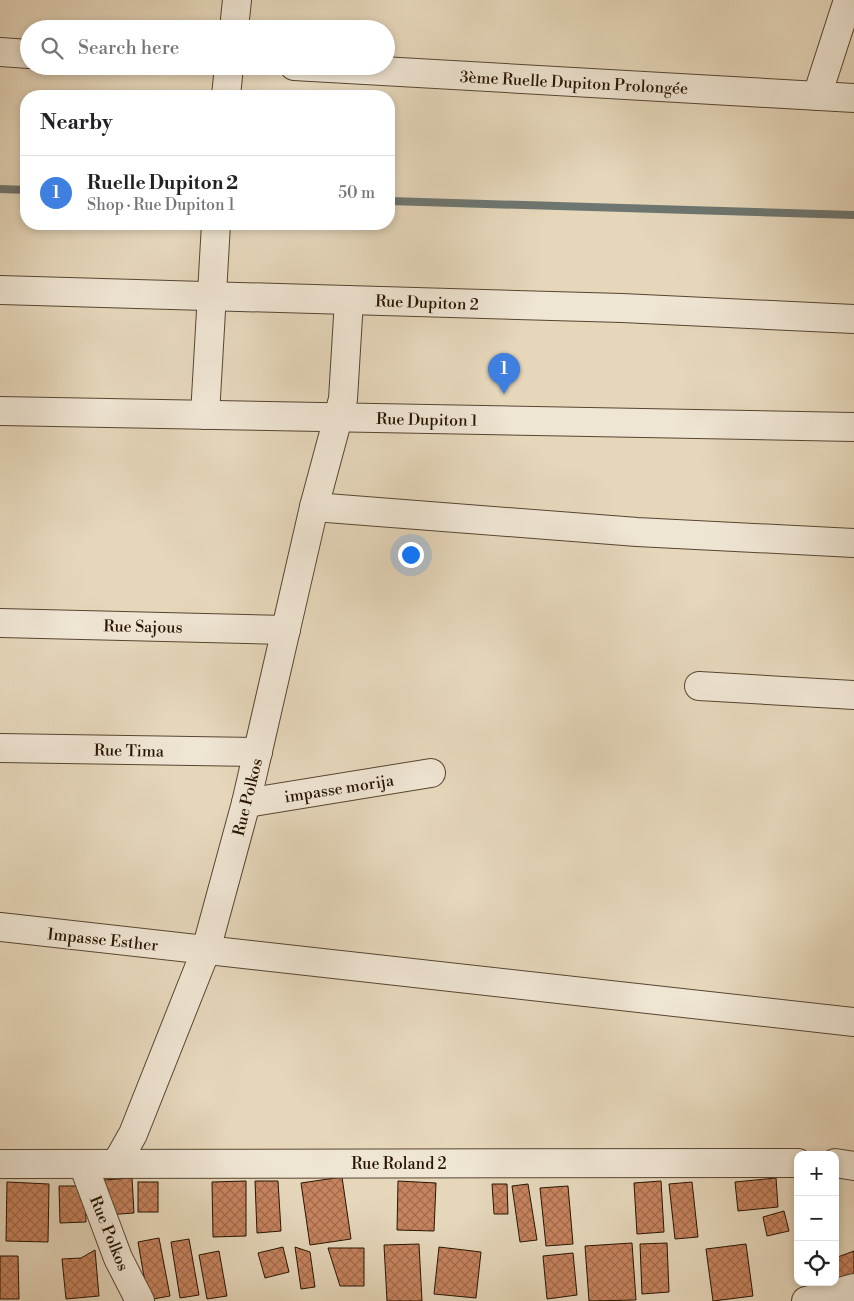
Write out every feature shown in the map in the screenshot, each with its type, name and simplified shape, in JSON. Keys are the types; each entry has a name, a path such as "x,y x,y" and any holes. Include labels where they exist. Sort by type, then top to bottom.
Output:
{"street":[{"path":"235,20 237,0"},
{"path":"817,96 848,0"},
{"path":"0,52 20,53"},
{"name":"3ème Ruelle Dupiton Prolongée","path":"395,72 854,98"},
{"path":"227,90 228,75"},
{"path":"205,415 216,230"},
{"name":"Rue Dupiton 2","path":"0,290 622,308 854,319"},
{"name":"Rue Polkos","path":"116,1164 133,1134 204,956 246,803 314,507 336,418 343,399 348,300"},
{"name":"Rue Dupiton 1","path":"0,411 854,427"},
{"path":"314,507 637,532 854,543"},
{"name":"Rue Sajous","path":"0,623 286,630"},
{"path":"699,686 854,695"},
{"name":"Rue Tima","path":"0,748 258,752"},
{"name":"impasse morija","path":"246,803 431,773"},
{"name":"Impasse Esther","path":"0,927 204,956 853,1024"},
{"name":"Rue Roland 2","path":"0,1164 794,1163"},
{"name":"Rue Polkos","path":"83,1164 118,1258 140,1301"},
{"path":"806,1301 854,1288"}],"building":[{"path":"342,1177 351,1239 310,1245 301,1183"},
{"path":"132,1178 134,1213 106,1215 103,1180"},
{"path":"776,1178 778,1207 738,1211 735,1182"},
{"path":"246,1181 246,1236 213,1237 212,1182"},
{"path":"255,1181 278,1181 281,1231 257,1233"},
{"path":"398,1181 436,1183 434,1231 397,1230"},
{"path":"661,1181 664,1232 637,1234 634,1183"},
{"path":"7,1182 49,1184 48,1242 6,1241"},
{"path":"138,1182 158,1182 158,1212 138,1212"},
{"path":"692,1182 698,1237 675,1239 669,1184"},
{"path":"492,1184 507,1184 508,1214 494,1214"},
{"path":"528,1184 537,1240 520,1242 512,1186"},
{"path":"59,1186 85,1186 86,1222 60,1223"},
{"path":"568,1186 573,1244 546,1246 540,1188"},
{"path":"784,1211 789,1231 767,1236 763,1217"},
{"path":"159,1238 170,1296 148,1300 138,1242"},
{"path":"189,1239 199,1295 180,1298 171,1242"},
{"path":"632,1243 636,1300 589,1301 585,1246"},
{"path":"667,1243 669,1292 642,1294 640,1244"},
{"path":"419,1244 422,1301 387,1301 384,1245"},
{"path":"746,1244 753,1296 713,1301 706,1249"},
{"path":"283,1247 289,1272 265,1278 258,1253"},
{"path":"295,1247 310,1252 315,1287 301,1289"},
{"path":"439,1247 481,1252 476,1298 434,1294"},
{"path":"328,1248 364,1248 364,1286 340,1286"},
{"path":"95,1250 99,1296 66,1299 62,1259 81,1258"},
{"path":"219,1251 227,1296 207,1299 199,1255"},
{"path":"854,1251 854,1278 839,1283 839,1257"},
{"path":"573,1253 577,1295 547,1299 543,1256"},
{"path":"0,1256 18,1256 19,1299 0,1299"},
{"path":"820,1286 832,1286 821,1290"}],"waterway":[{"path":"0,189 20,190"},
{"path":"395,201 854,215"}],"place":[{"name":"Ruelle Dupiton 2","path":"504,394"}]}
